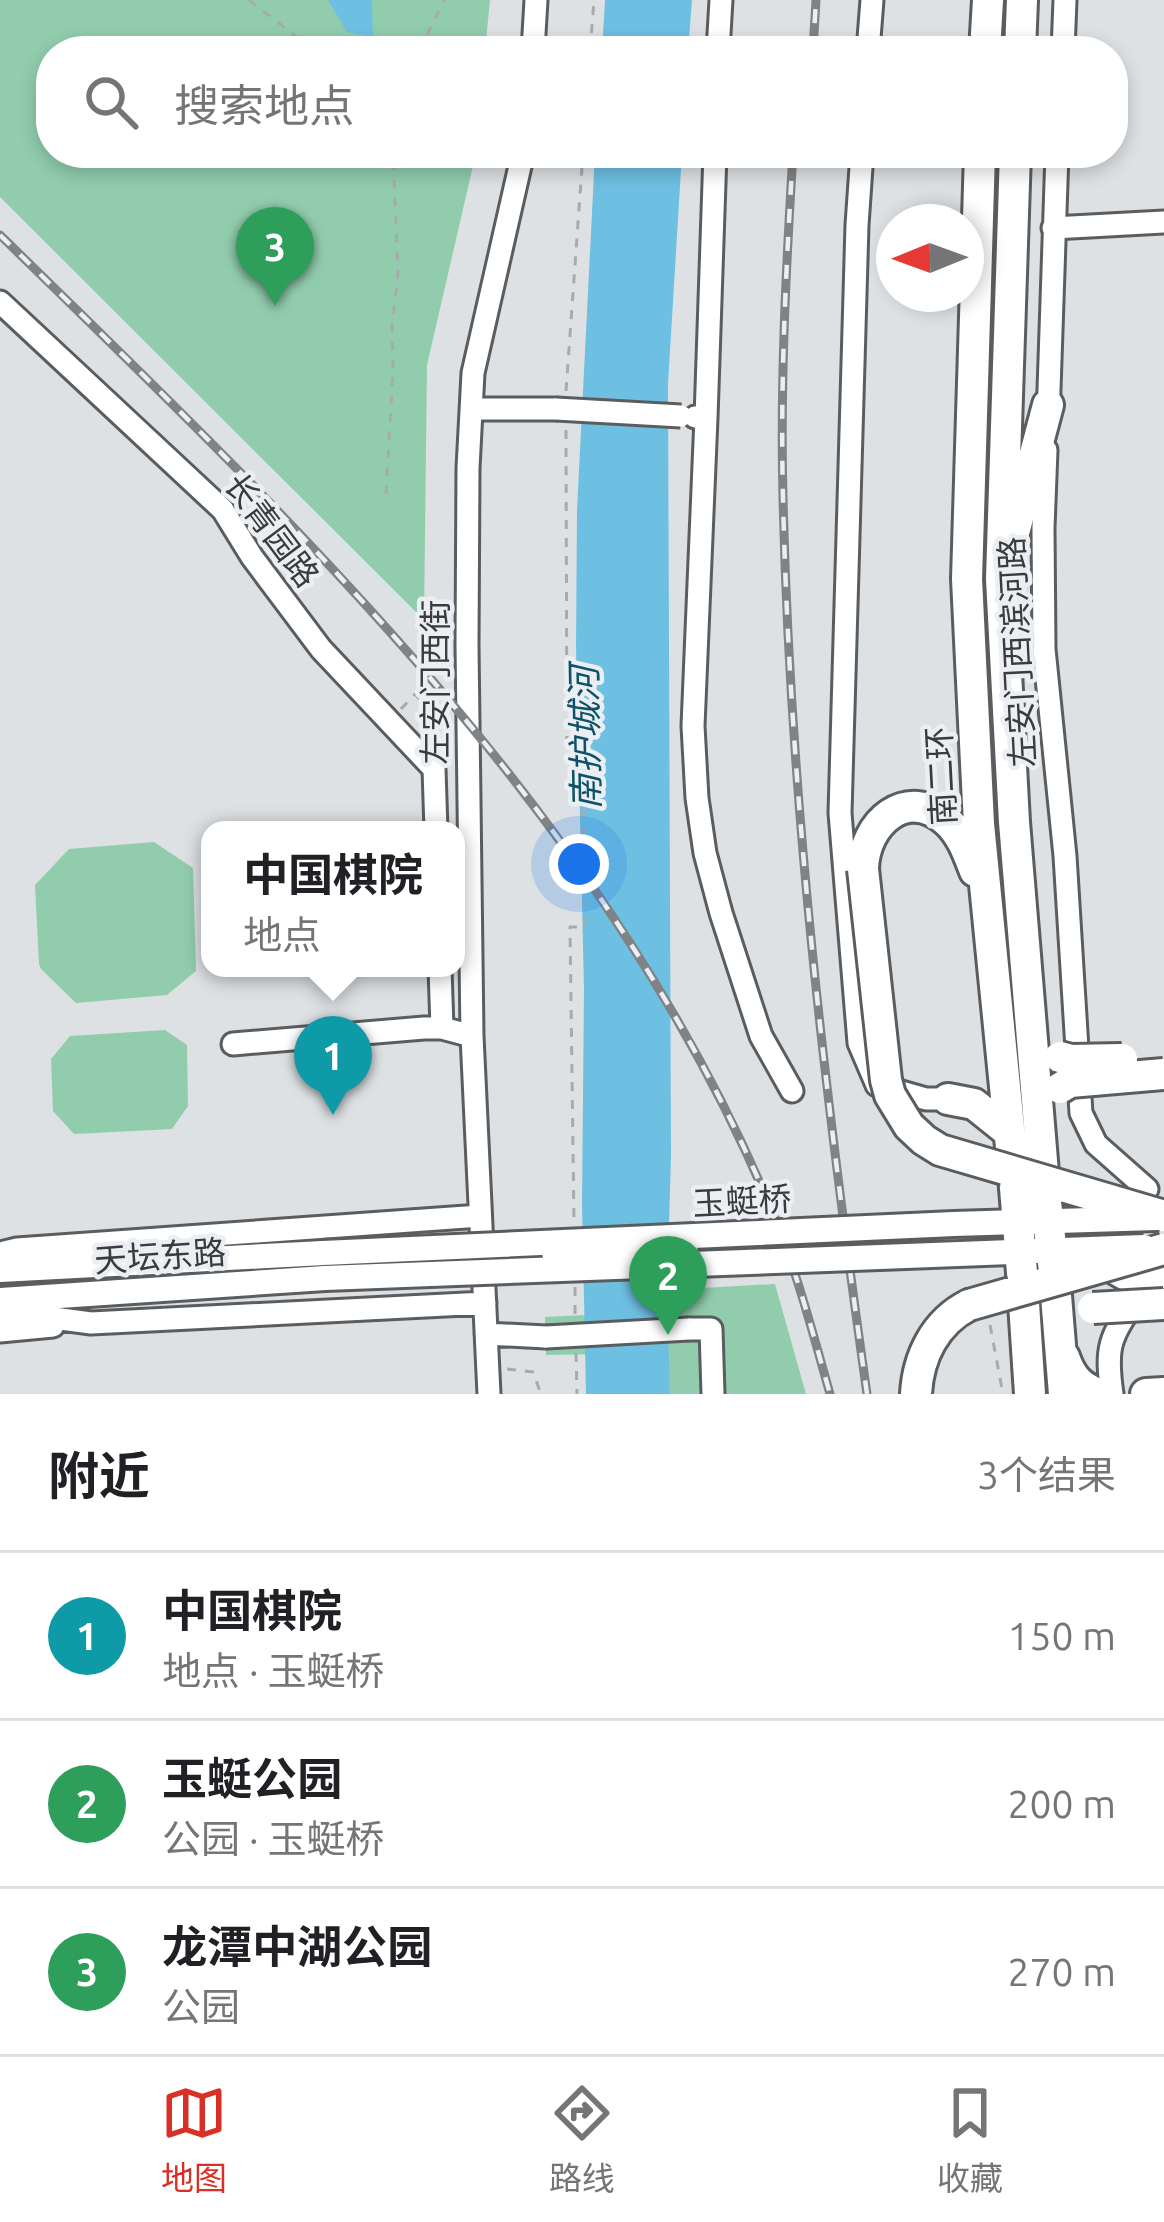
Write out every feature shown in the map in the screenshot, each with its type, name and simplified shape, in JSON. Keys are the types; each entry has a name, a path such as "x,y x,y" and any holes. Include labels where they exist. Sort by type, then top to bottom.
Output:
{"highway":[{"path":"986,36 988,0"},
{"path":"1021,36 1022,0"},
{"name":"南二环","path":"980,168 967,579 979,824 1009,1132 1055,1283 1064,1394"},
{"name":"南二环","path":"1015,168 1001,579 1014,822 1038,1118 1022,1273 1030,1394"},
{"path":"1001,579 1048,405"},
{"path":"986,898 962,838 950,823 929,810 905,809 882,820 868,840 863,869 886,1080 898,1111 924,1140 958,1157 1160,1205"},
{"path":"1030,1030 1070,1082 1164,1074"},
{"path":"948,1099 973,1086 1000,1054"},
{"path":"1038,1118 1060,1072 1071,1060 1164,1058"},
{"path":"948,1099 974,1104 1009,1132"},
{"path":"916,1394 919,1370 932,1338 956,1311 979,1310 1164,1248"},
{"path":"1055,1283 1065,1305 1093,1308"},
{"path":"1098,1394 1081,1387 1070,1373 1060,1338 1066,1316 1158,1288"},
{"path":"1146,1394 1164,1393"}],"main road":[{"name":"玉蜓桥","path":"324,1265 954,1224 1160,1205"},
{"name":"玉蜓桥","path":"324,1265 1164,1248"},
{"name":"天坛东路","path":"0,1270 324,1265"},
{"name":"天坛东路","path":"0,1300 324,1265"}],"street":[{"path":"534,36 536,0"},
{"path":"719,36 721,0"},
{"path":"869,36 872,0"},
{"path":"1064,36 1065,0"},
{"name":"左安门西街","path":"490,1394 472,1036 466,645 471,409 473,373 520,168"},
{"path":"714,168 693,726 697,798 710,873 760,1036 792,1091"},
{"path":"861,168 842,857 865,1061 877,1084 926,1099 948,1099"},
{"name":"左安门西滨河路","path":"1056,168 1043,528 1044,649 1065,856 1081,1113 1096,1144 1160,1205"},
{"path":"1053,228 1164,222"},
{"name":"长青园路","path":"5,312 224,510 252,557 321,649 434,769 436,821"},
{"path":"471,409 562,404 706,418"},
{"path":"440,977 442,1028"},
{"path":"233,1044 442,1028 472,1036"},
{"path":"1090,1235 1111,1200 1122,1193 1160,1205"},
{"path":"6,1251 480,1216"},
{"path":"413,1220 419,1307"},
{"path":"482,1258 1090,1235"},
{"path":"1090,1235 1112,1273 1158,1288"},
{"path":"1112,1394 1108,1355 1114,1332 1158,1288"},
{"path":"0,1331 485,1303"},
{"path":"0,1311 92,1323"},
{"path":"486,1334 546,1337 711,1329 713,1394"}],"path":[{"path":"249,0 296,36"},
{"path":"427,36 445,0"},
{"path":"591,36 593,0"},
{"path":"386,494 398,273 394,168"},
{"path":"574,1228 570,927 585,927 583,765 567,766 562,404 582,168"},
{"path":"427,605 442,605"},
{"path":"398,713 415,694 443,728"},
{"path":"574,1272 575,1316"},
{"path":"979,1310 1003,1394"},
{"path":"575,1338 577,1394"},
{"path":"502,1364 509,1371 533,1372 541,1394"}],"green space":[{"path":"0,0 490,0 486,36 36,36 36,168 473,168 427,365 424,620 0,197"},
{"path":"154,842 193,868 196,971 167,995 76,1003 39,964 35,885 69,849"},
{"path":"165,1030 187,1045 188,1106 172,1129 74,1134 53,1111 51,1059 70,1036"},
{"path":"775,1284 806,1394 670,1394 668,1353 546,1355 545,1317 667,1311 667,1290"}],"water":[{"path":"328,0 372,0 373,36 347,32"},
{"path":"605,0 692,0 689,36 603,36"},
{"name":"南护城河","path":"594,168 681,168 668,384 670,1394 586,1394 577,510"}],"railway":[{"path":"814,36 816,0"},
{"path":"792,168 782,455 793,723 824,1059 867,1394"},
{"path":"0,235 330,566 434,682 532,803 622,930 701,1063 778,1227 830,1394"}],"place":[{"name":"龙潭中湖公园","path":"275,306"},
{"name":"中国棋院","path":"333,1115"},
{"name":"玉蜓公园","path":"668,1335"}]}
